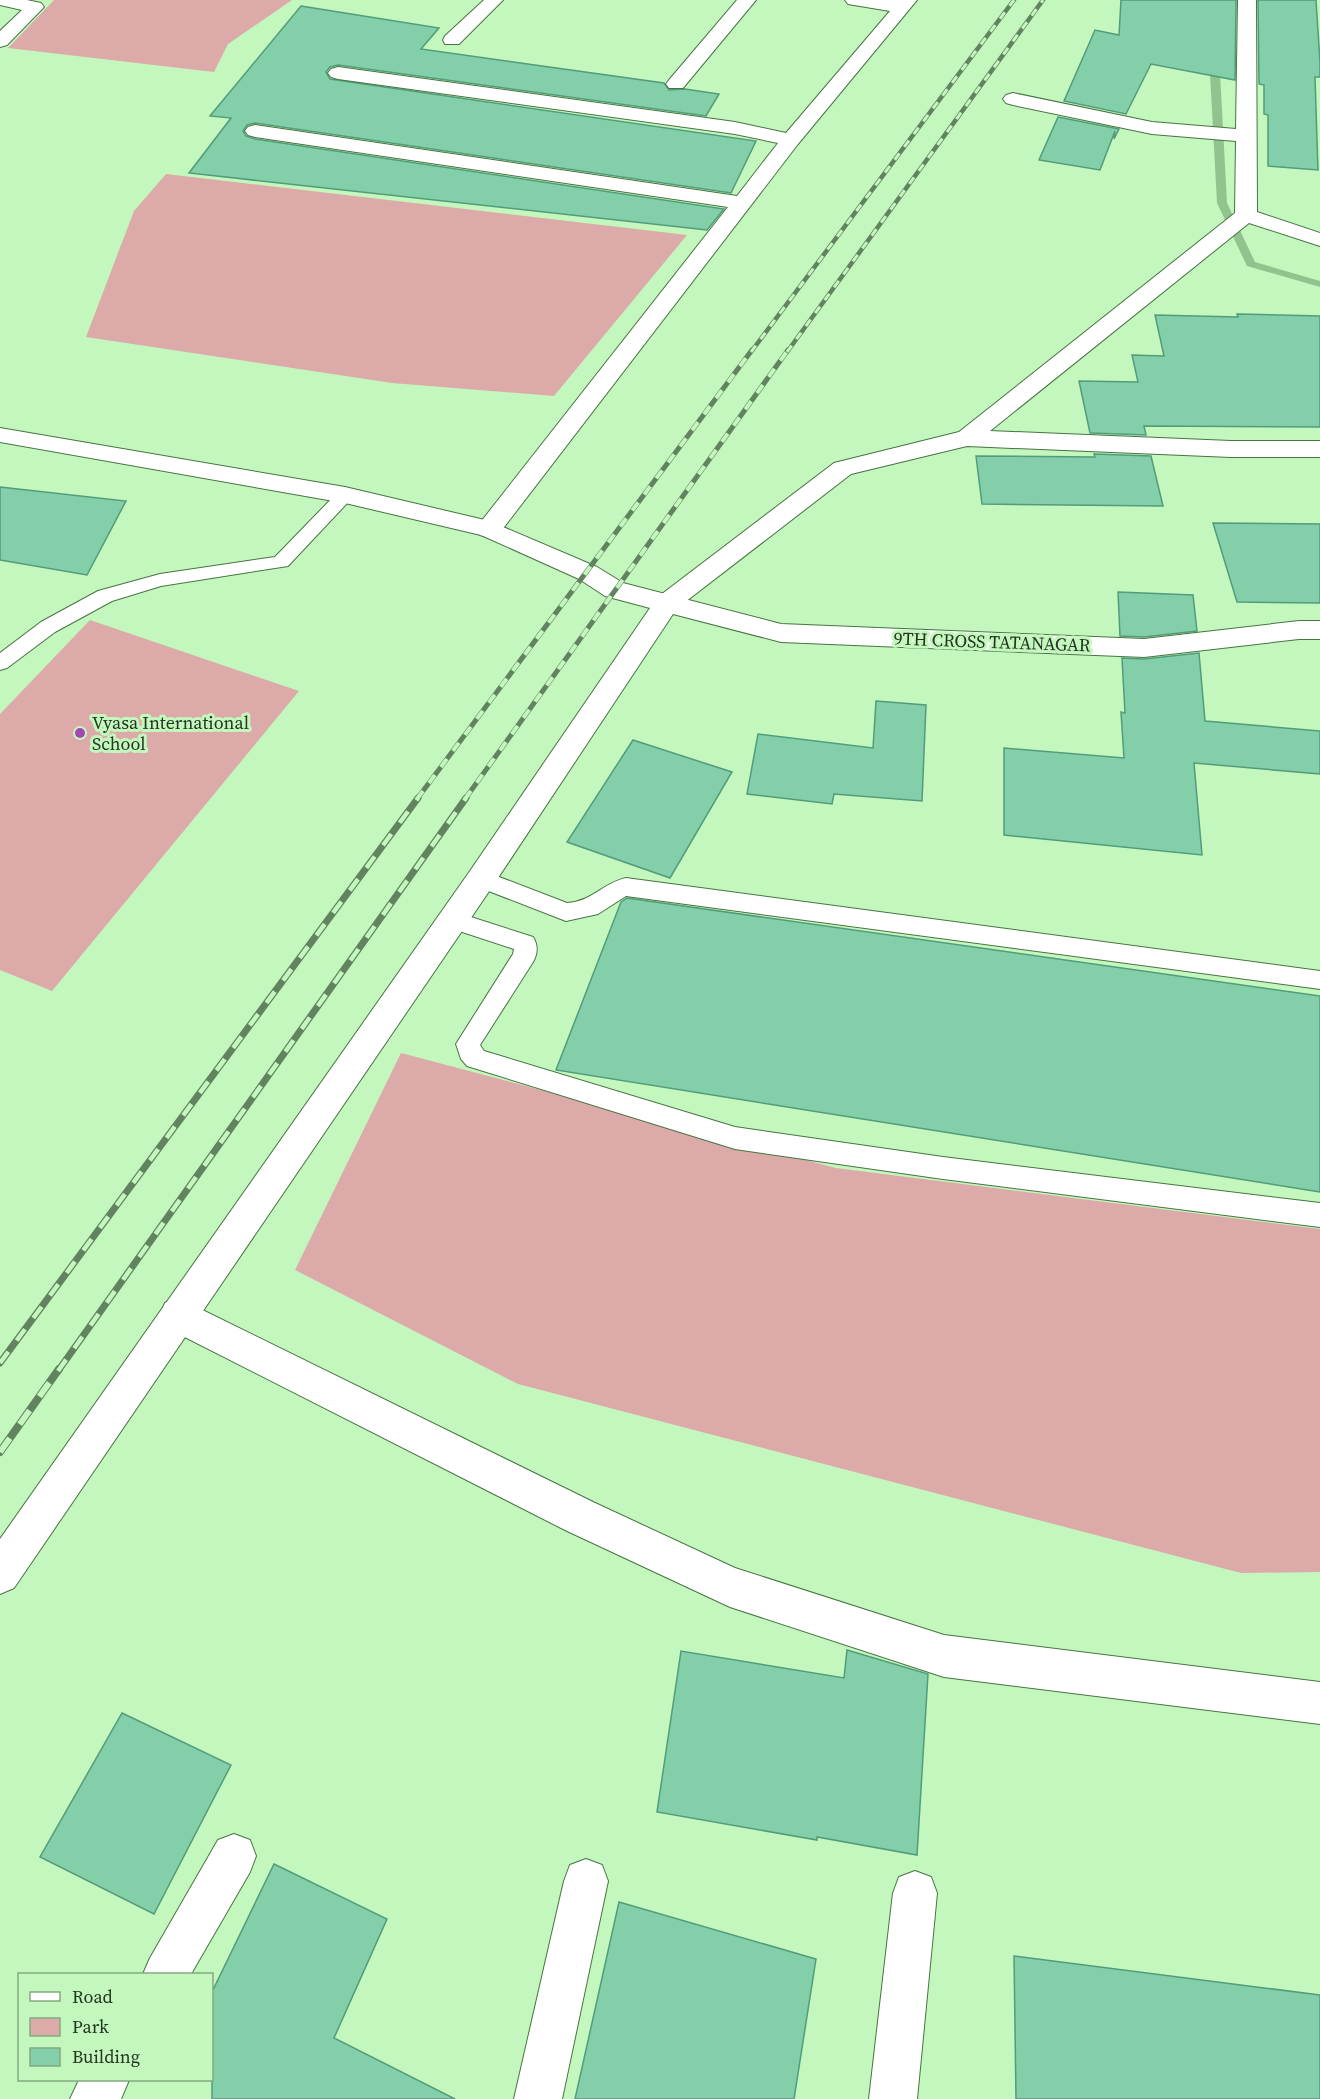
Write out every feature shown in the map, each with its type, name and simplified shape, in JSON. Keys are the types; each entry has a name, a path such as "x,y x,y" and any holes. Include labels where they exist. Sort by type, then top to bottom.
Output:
{"street":[{"path":"0,0 39,3"},
{"path":"452,40 494,0"},
{"path":"676,84 747,0"},
{"path":"854,0 906,4"},
{"path":"967,438 1244,216 1247,0"},
{"path":"0,41 39,3"},
{"path":"489,529 791,140 906,4"},
{"path":"338,73 735,128 791,140"},
{"path":"1013,99 1152,128 1246,136"},
{"path":"255,131 742,203"},
{"path":"1244,216 1320,240"},
{"name":"9TH CROSS TATANAGAR","path":"0,435 345,495 489,529 588,573 614,590 781,633 1144,648 1299,630 1320,630"},
{"path":"0,1574 481,879 667,603 843,468 967,438 1320,449"},
{"path":"178,1315 579,1516 730,1587 944,1656 1320,1703"},
{"path":"167,1973 234,1856"},
{"path":"538,2099 586,1881"},
{"path":"893,2099 915,1893"},
{"path":"94,2099 104,2081"}],"lane":[{"path":"0,663 48,627 105,596 159,580 281,562 345,495"},
{"path":"481,879 572,913 601,902 614,889 626,887 1320,980"},
{"path":"452,920 525,943 526,947 525,955 468,1044 469,1052 476,1059 735,1138 943,1168 1320,1215"}],"green space":[{"path":"54,0 292,0 228,44 214,72 8,48"},
{"path":"166,174 687,235 554,396 392,383 86,337 134,211"},
{"path":"90,620 299,691 52,991 0,970 0,714"},
{"path":"401,1053 836,1168 1320,1229 1320,1572 1241,1573 518,1384 295,1270"}],"building":[{"path":"1121,0 1236,0 1235,80 1151,64 1126,114 1064,101 1095,30 1119,35"},
{"path":"1258,0 1316,0 1320,62 1320,77 1315,77 1318,170 1268,166 1268,115 1264,114 1264,85 1259,84"},
{"path":"301,6 439,28 421,49 664,83 669,90 685,89 719,94 706,116 338,65 330,67 326,72 330,79 756,141 731,193 255,123 247,125 243,131 246,136 255,139 724,209 707,230 189,173 231,118 210,116"},
{"path":"1058,117 1119,129 1114,139 1115,131 1100,170 1039,160"},
{"path":"1237,314 1320,316 1320,427 1144,426 1146,435 1090,433 1079,381 1138,382 1132,355 1164,356 1155,315 1238,317"},
{"path":"1094,454 1151,456 1163,506 982,504 976,456 1095,457"},
{"path":"0,487 126,501 87,575 0,560"},
{"path":"1213,523 1320,524 1320,603 1237,602"},
{"path":"1118,592 1193,595 1197,631 1144,637 1120,636"},
{"path":"1199,653 1205,721 1320,731 1320,774 1194,763 1202,855 1004,835 1004,748 1124,758 1121,712 1125,713 1122,658 1144,659"},
{"path":"876,701 926,705 922,801 834,794 832,804 747,794 758,734 873,748"},
{"path":"633,740 732,772 670,878 567,842"},
{"path":"627,898 1320,996 1320,1192 556,1070 621,902"},
{"path":"847,1650 928,1674 917,1855 657,1812 681,1651 844,1678"},
{"path":"122,1713 231,1765 154,1914 40,1857"},
{"path":"274,1864 387,1919 334,2038 455,2099 212,2099 213,1990"},
{"path":"619,1902 816,1959 794,2099 575,2099"},
{"path":"1014,1956 1320,1995 1320,2099 1016,2099"}],"waterway":[{"path":"1214,55 1222,203 1251,264 1320,284"}],"railway":[{"path":"751,352 1014,0"},
{"path":"787,352 1043,0"},
{"path":"417,799 752,350"},
{"path":"465,799 788,350"},
{"path":"0,1363 418,798"},
{"path":"58,1371 466,798"},
{"path":"0,1452 59,1369"}],"place":[{"name":"Vyasa International School","path":"80,733"}]}
